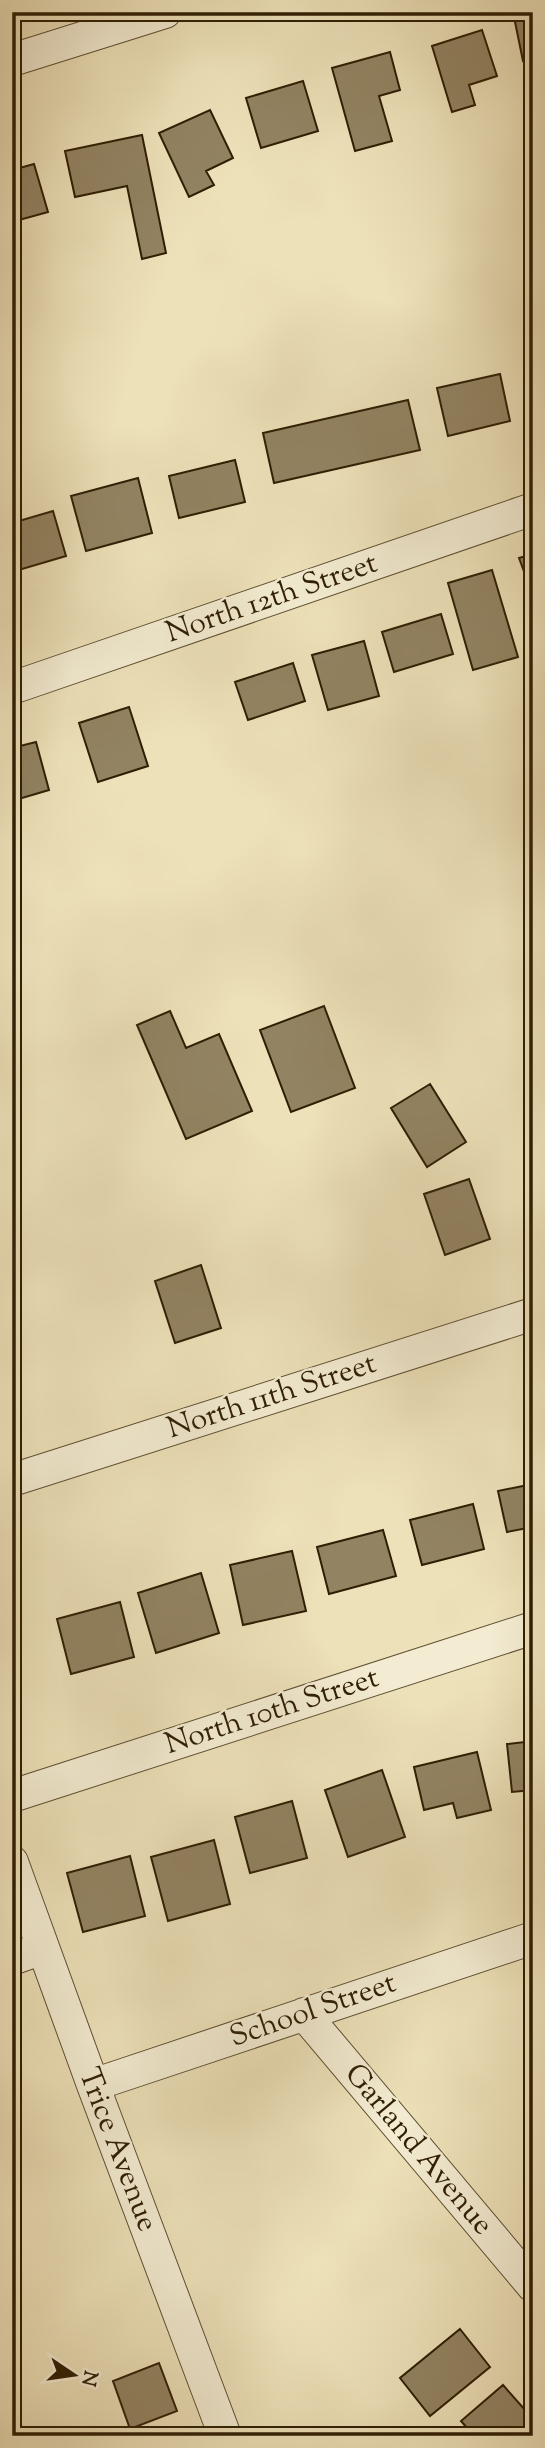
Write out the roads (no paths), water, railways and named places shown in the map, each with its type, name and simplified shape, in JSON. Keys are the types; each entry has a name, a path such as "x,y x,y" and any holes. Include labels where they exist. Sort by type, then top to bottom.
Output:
{"street":[{"path":"12,60 165,12"},
{"name":"North 12th Street","path":"12,688 533,509"},
{"name":"North 11th Street","path":"12,1480 533,1314"},
{"name":"North 10th Street","path":"12,1796 533,1628"},
{"name":"Trice Avenue","path":"12,1862 225,2436"},
{"name":"School Street","path":"93,2085 533,1938"},
{"path":"12,1959 43,1948"},
{"name":"Garland Avenue","path":"304,2014 533,2286"}]}
